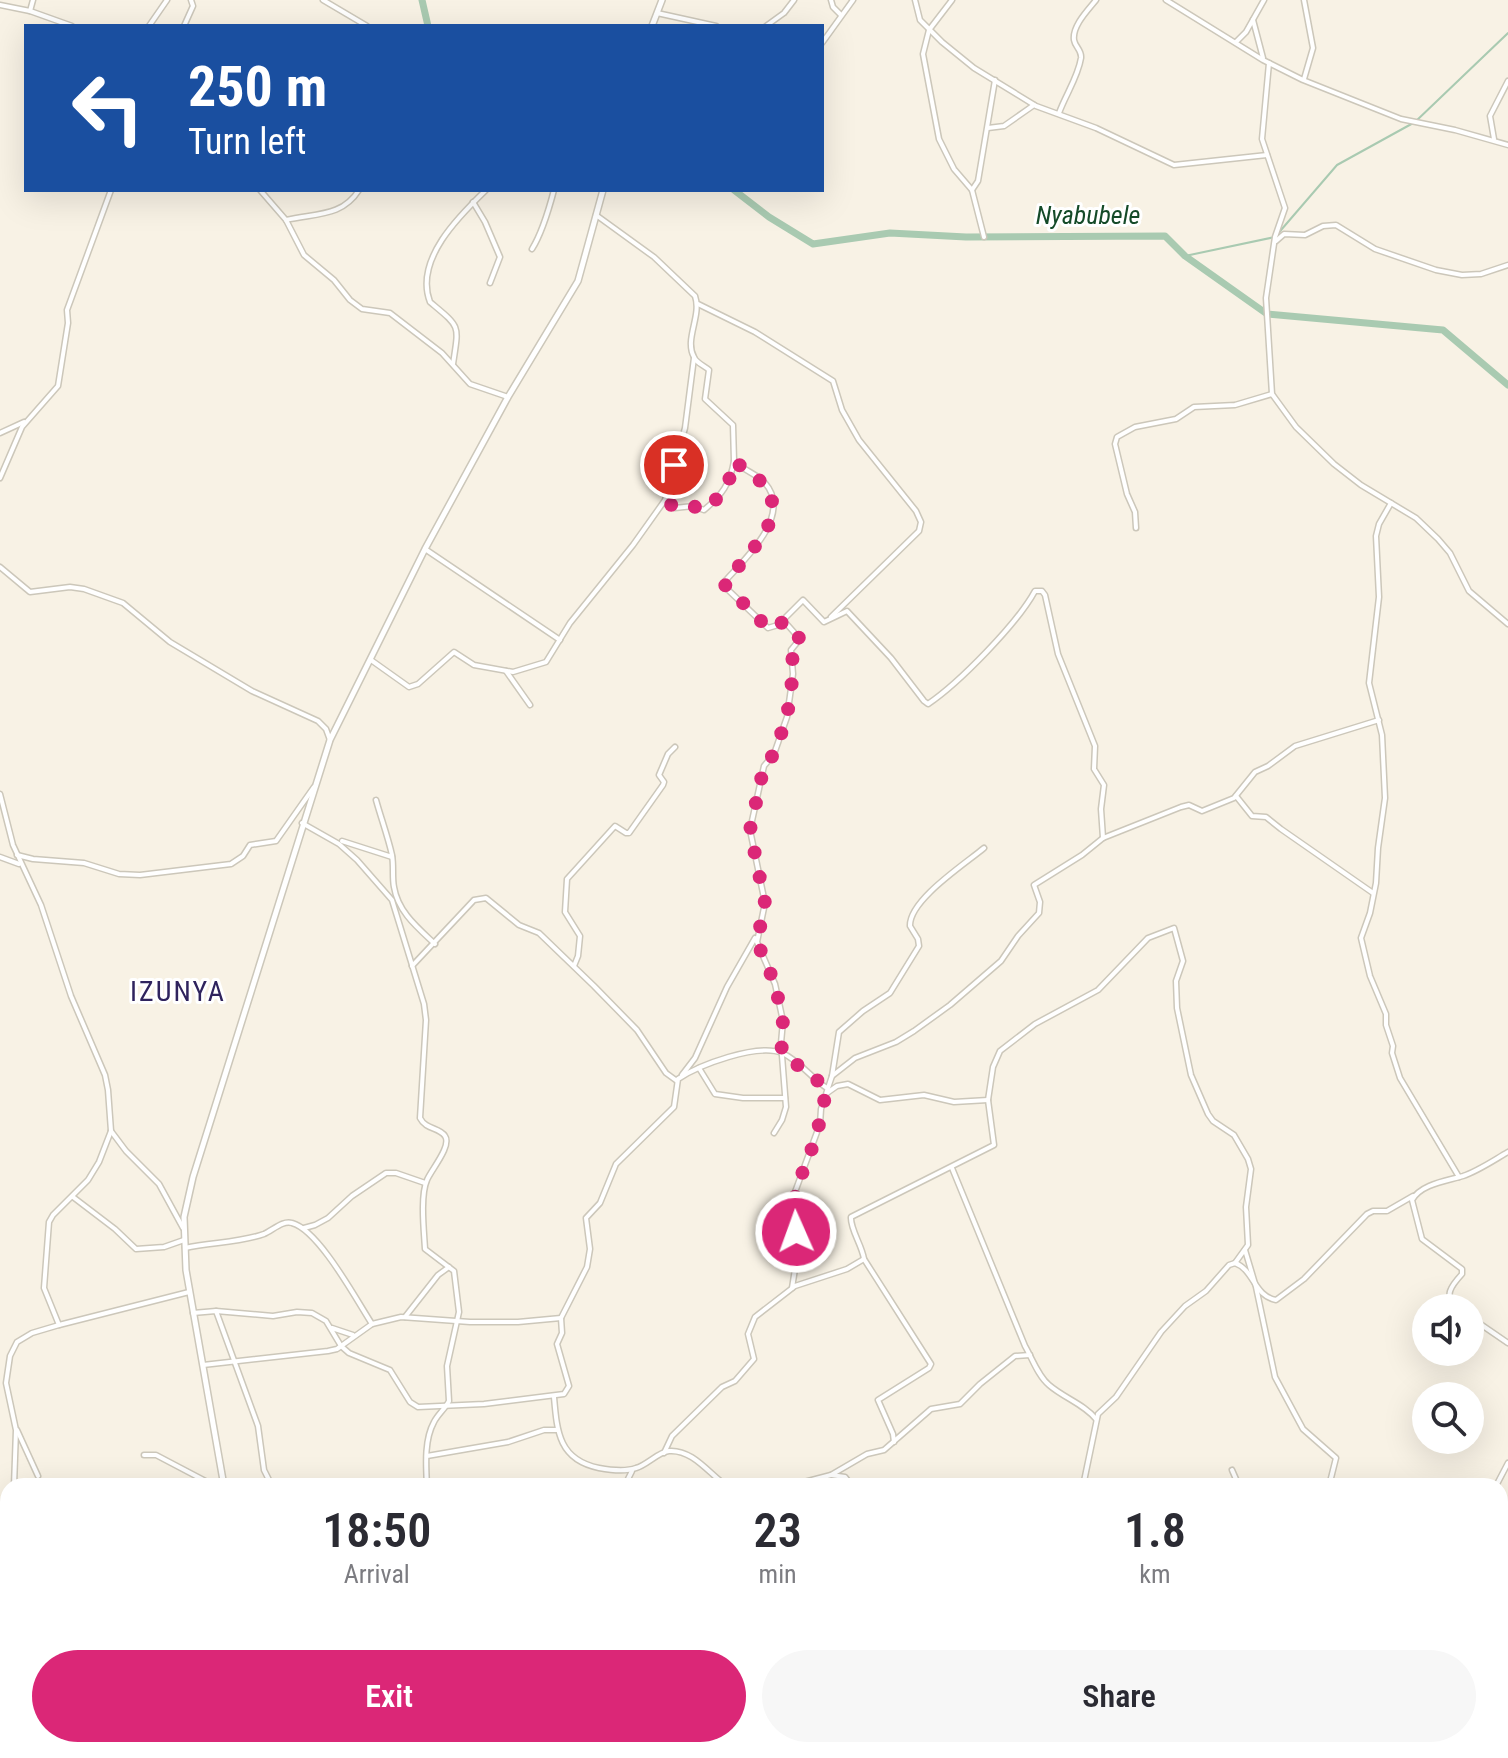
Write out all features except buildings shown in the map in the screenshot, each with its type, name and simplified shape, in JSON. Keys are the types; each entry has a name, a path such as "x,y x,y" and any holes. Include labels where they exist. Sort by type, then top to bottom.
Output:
{"street":[{"path":"30,11 33,0"},
{"path":"150,24 167,0"},
{"path":"185,24 193,6 191,0"},
{"path":"323,0 364,24"},
{"path":"653,24 662,0"},
{"path":"769,24 784,13 794,0"},
{"path":"831,0 841,15"},
{"path":"824,41 853,0"},
{"path":"915,0 920,20 929,30 960,57 1034,105 1059,113 1174,165 1267,155"},
{"path":"952,0 929,30 923,54 939,139 954,169 972,190 984,237"},
{"path":"1059,113 1081,57 1075,36 1083,17 1096,0"},
{"path":"1166,0 1303,80 1401,119 1494,139 1508,145"},
{"path":"1236,42 1264,0"},
{"path":"1303,80 1313,48 1304,0"},
{"path":"0,5 30,11 66,24"},
{"path":"657,13 707,24"},
{"path":"1253,20 1266,61 1262,133 1285,208 1274,242 1266,298 1272,394 1309,441 1361,485 1416,518 1446,546 1469,591 1508,624"},
{"path":"972,190 978,181 995,80"},
{"path":"1494,139 1490,116 1508,81"},
{"path":"987,128 1002,127 1034,105"},
{"path":"0,433 26,421 58,386 68,323 67,307 110,192"},
{"path":"262,192 286,220 304,255 334,280 350,300 366,311 390,313 442,353 470,384 508,397"},
{"path":"286,220 340,209 351,202 358,192"},
{"path":"453,364 457,329 450,318 430,302 427,286 434,256 458,217 484,192"},
{"path":"532,249 540,237 542,221 553,192"},
{"path":"222,1478 189,1292 184,1217 193,1177 330,740 425,549 508,397 578,281 602,192"},
{"path":"473,202 500,257 490,283"},
{"path":"596,215 674,274 690,289 698,304 755,332 833,381 842,410 859,440 916,511 921,522 919,531 826,622"},
{"path":"1274,242 1284,234 1305,235 1330,225 1346,230 1375,249 1449,274 1470,276 1508,265"},
{"path":"371,660 409,687 418,684 454,652 474,665 505,671 521,672 546,662 570,623 663,504 685,428 694,358 692,338 698,304"},
{"path":"663,504 668,502 675,508 693,506 704,510 716,501 729,483 734,461 733,425 705,399 710,374 708,368 694,358"},
{"path":"1136,528 1135,512 1127,494 1115,444 1117,437 1143,425 1176,419 1194,407 1235,405 1272,394"},
{"path":"0,478 26,421"},
{"path":"734,461 768,487 773,505 771,520 762,538 724,584 768,628 774,628 784,621 803,600 821,621 826,622 845,611 849,612 928,704 970,668 1014,620 1035,591 1044,592 1058,654 1095,746 1094,769 1104,785 1101,809 1103,838"},
{"path":"1391,503 1377,530 1375,549 1379,597 1369,683 1382,735 1385,798 1374,893 1362,933 1362,947 1374,990 1386,1014 1395,1062 1408,1094 1459,1177"},
{"path":"425,549 560,640"},
{"path":"0,567 30,592 70,587 123,603 170,642 252,691 318,721 326,729 330,740"},
{"path":"193,1313 216,1311 273,1316 306,1312 325,1320 349,1353 390,1370 410,1402 418,1407 564,1394 569,1386 557,1344 562,1333 561,1318 587,1267 590,1249 586,1218 600,1203 616,1164 674,1107 679,1079 695,1058 765,912 751,842 751,820 764,766 774,754 786,723 793,674 792,647 800,639 784,621"},
{"path":"505,671 530,705"},
{"path":"832,1076 855,1058 896,1042 914,1031 987,974 1039,913 1040,902 1034,885 1103,838 1181,807 1189,805 1202,811 1226,803 1236,796 1255,772 1295,746 1379,720"},
{"path":"573,966 578,956 580,936 565,912 567,879 615,826 626,833 630,831 663,785 660,772 668,754 675,747"},
{"path":"17,855 84,863 127,875 185,872 231,864 243,856 250,845 276,841 316,785"},
{"path":"0,794 17,855 41,905 71,996 105,1075 111,1131 94,1172 53,1215 47,1234 44,1291 59,1325"},
{"path":"1236,796 1251,816 1269,818 1299,843 1310,847 1374,893"},
{"path":"376,800 392,857 394,890 411,921 435,944"},
{"path":"302,823 339,844 381,885 398,913 424,1004 426,1020 420,1118 426,1127 444,1135 446,1139 444,1151 425,1183 425,1249 456,1275 458,1322 447,1366 450,1397 448,1405 434,1420 427,1456 427,1478"},
{"path":"342,841 392,857"},
{"path":"792,1288 795,1269 789,1258 796,1232 795,1192 816,1138 832,1076 839,1032 890,993 917,951 919,941 909,923 912,916 934,889 984,848"},
{"path":"0,857 21,865"},
{"path":"412,966 474,900 483,896 519,925 539,933 637,1030 666,1073 679,1079"},
{"path":"894,1442 878,1400 931,1364 864,1259 860,1240 850,1223 852,1215 994,1145 988,1100 993,1067 1000,1051 1046,1018 1098,990 1148,938 1174,928 1183,961 1176,981 1177,1008 1191,1075 1208,1114 1234,1135 1250,1163 1252,1181 1246,1207 1248,1245 1235,1263 1185,1306 1161,1332 1116,1397 1098,1414 1085,1478"},
{"path":"756,936 775,984 783,1021 784,1116 774,1133"},
{"path":"679,1079 722,1059 765,1050 782,1053 827,1091"},
{"path":"698,1068 715,1094 785,1098"},
{"path":"827,1091 848,1084 880,1100 924,1095 954,1102 988,1100"},
{"path":"111,1131 159,1184 184,1230"},
{"path":"1235,1263 1242,1266 1256,1287 1271,1300 1281,1297 1317,1267 1367,1214 1387,1211 1443,1180 1459,1177 1508,1152"},
{"path":"952,1168 1030,1355 1047,1383 1089,1411 1097,1420"},
{"path":"302,1228 328,1218 352,1196 386,1173 396,1173 425,1183"},
{"path":"1413,1196 1413,1211 1422,1239 1462,1269 1449,1294"},
{"path":"73,1197 136,1249 164,1247 184,1240"},
{"path":"185,1248 263,1234 285,1223 302,1228 334,1265 372,1324"},
{"path":"1245,1250 1275,1377 1309,1436 1336,1458 1331,1478"},
{"path":"664,1453 672,1436 722,1387 735,1381 754,1359 748,1334 754,1319 792,1288 847,1269 864,1259"},
{"path":"405,1317 438,1275 449,1267"},
{"path":"14,1478 15,1428 6,1383 13,1347 32,1333 189,1292"},
{"path":"216,1311 258,1426 264,1470 268,1478"},
{"path":"201,1366 318,1354 341,1346 372,1324 405,1317 458,1322 561,1318"},
{"path":"330,1327 353,1335"},
{"path":"1484,1327 1508,1343"},
{"path":"820,1478 831,1475 867,1454 884,1450 931,1409 960,1404 1015,1356 1030,1355"},
{"path":"554,1396 557,1430 569,1453 579,1462 607,1469 634,1469"},
{"path":"15,1428 38,1476"},
{"path":"427,1456 508,1442 544,1430 557,1430"},
{"path":"628,1478 634,1469 664,1453 675,1452 698,1462 717,1478"},
{"path":"144,1455 156,1455 200,1478"},
{"path":"1232,1470 1236,1478"},
{"path":"831,1475 846,1478"}],"waterway":[{"name":"Nyabubele","path":"422,0 428,24"},
{"path":"1185,256 1275,237 1337,165 1415,122 1508,33"},
{"name":"Nyabubele","path":"737,192 769,217 813,244 890,233 966,237 1165,236 1185,256 1267,314 1443,330 1508,385"}],"district":[{"name":"IZUNYA","path":"178,991"}],"route":[{"path":"674,465 663,504 668,502 673,508 693,506 702,510 716,501 729,483 734,461 768,487 773,505 771,520 762,538 724,584 768,628 774,628 784,621 800,637 791,653 794,665 786,723 774,754 764,766 750,830 765,903 756,936 775,984 783,1021 782,1053 827,1088 816,1138 795,1192 796,1232"}]}
